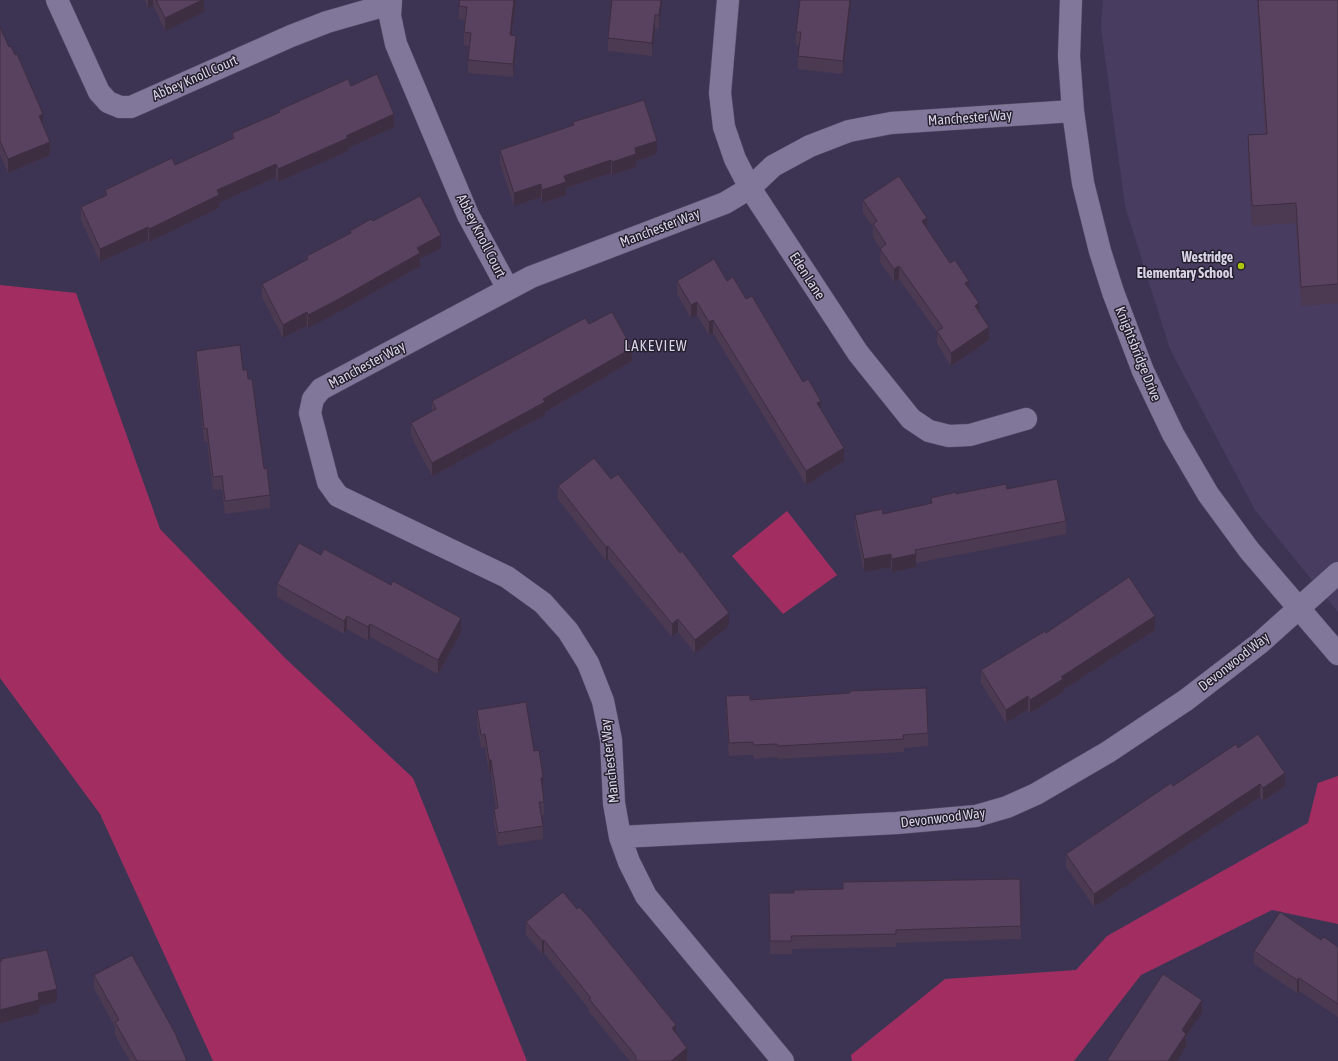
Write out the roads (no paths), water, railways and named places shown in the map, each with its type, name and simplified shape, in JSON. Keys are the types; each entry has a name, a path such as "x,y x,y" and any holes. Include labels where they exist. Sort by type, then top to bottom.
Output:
{"street":[{"name":"Abbey Knoll Court","path":"57,0 99,92 108,102 120,107 131,107 291,36 327,22 391,2 390,16 396,44 468,214 508,289"},
{"name":"Eden Lane","path":"728,0 720,93 724,127 734,159 750,188 858,353 911,419 929,431 949,436 970,435 1026,419"},
{"name":"Knightsbridge Drive","path":"1071,0 1069,56 1073,111 1083,183 1100,252 1113,292 1143,371 1173,434 1208,494 1249,550 1338,654"},
{"name":"Manchester Way","path":"783,1061 646,896 629,862 620,837 614,803 611,740 603,701 588,663 568,631 543,603 507,577 338,496 328,482 310,413 313,399 321,389 531,277 725,203 750,188 773,166 810,146 849,131 891,123 1073,111"},
{"name":"Devonwood Way","path":"620,837 897,823 976,816 1007,807 1036,794 1108,752 1186,700 1260,643 1338,573"}],"place":[{"name":"Westridge Elementary School","path":"1241,266"}],"district":[{"name":"LAKEVIEW","path":"656,346"}]}
